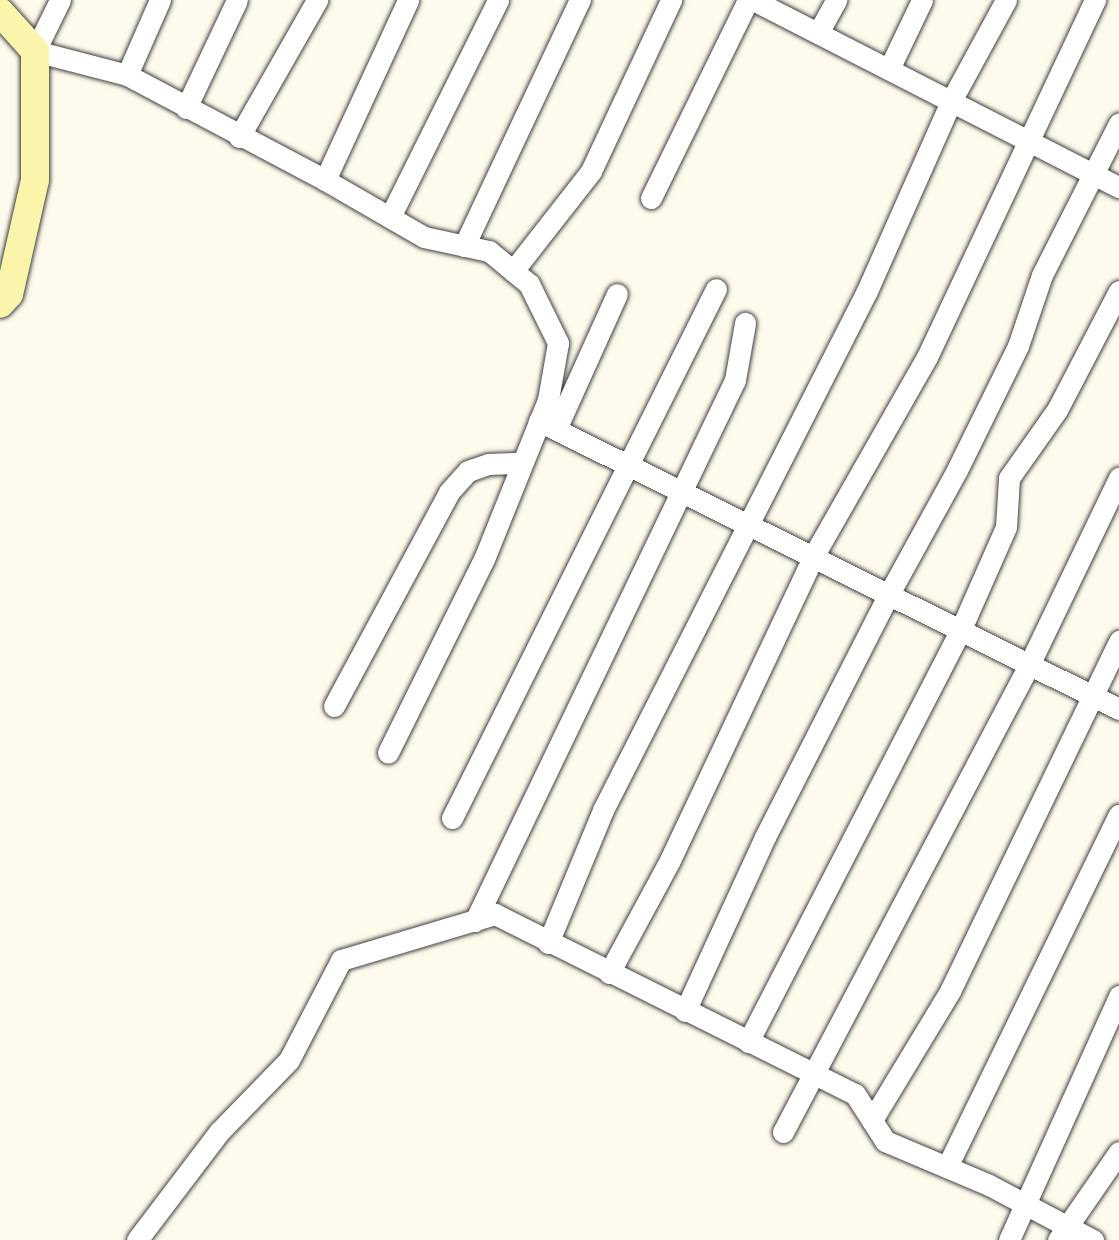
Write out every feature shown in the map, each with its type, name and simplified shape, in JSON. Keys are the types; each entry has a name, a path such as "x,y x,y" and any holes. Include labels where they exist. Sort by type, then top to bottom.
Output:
{"street":[{"path":"0,304 9,294 34,180 35,51 60,0"},
{"path":"127,75 160,0"},
{"path":"186,108 237,0"},
{"path":"239,137 317,0"},
{"path":"325,180 408,0"},
{"path":"390,217 498,0"},
{"path":"464,246 580,0"},
{"path":"513,271 591,171 671,0"},
{"path":"651,198 748,0"},
{"path":"753,0 1119,187"},
{"path":"818,33 836,0"},
{"path":"889,69 922,0"},
{"path":"549,943 603,810 695,626 751,524 867,291 951,101 1005,0"},
{"path":"609,973 670,860 814,555 927,357 1095,0"},
{"path":"0,12 35,51 127,75 239,137 325,180 424,237 489,251 529,284 558,343 548,400 547,425"},
{"path":"685,1011 765,837 890,592 957,471 1018,346 1042,275 1119,123"},
{"path":"452,818 630,466 716,289"},
{"path":"748,1042 961,629 1006,527 1009,478 1057,410 1119,291"},
{"path":"387,752 484,559 521,462 547,425 617,294"},
{"path":"475,921 735,380 745,323"},
{"path":"547,425 890,592 1119,709"},
{"path":"334,706 449,492 468,471 488,464 521,462"},
{"path":"783,1132 1029,665 1119,478"},
{"path":"872,1120 950,991 1119,640"},
{"path":"947,1167 1119,815"},
{"path":"137,1240 219,1132 289,1060 341,960 495,914 855,1094 885,1141 1024,1203 1063,1233 1093,1240"},
{"path":"1009,1240 1119,996"},
{"path":"1063,1233 1119,1152"}]}
